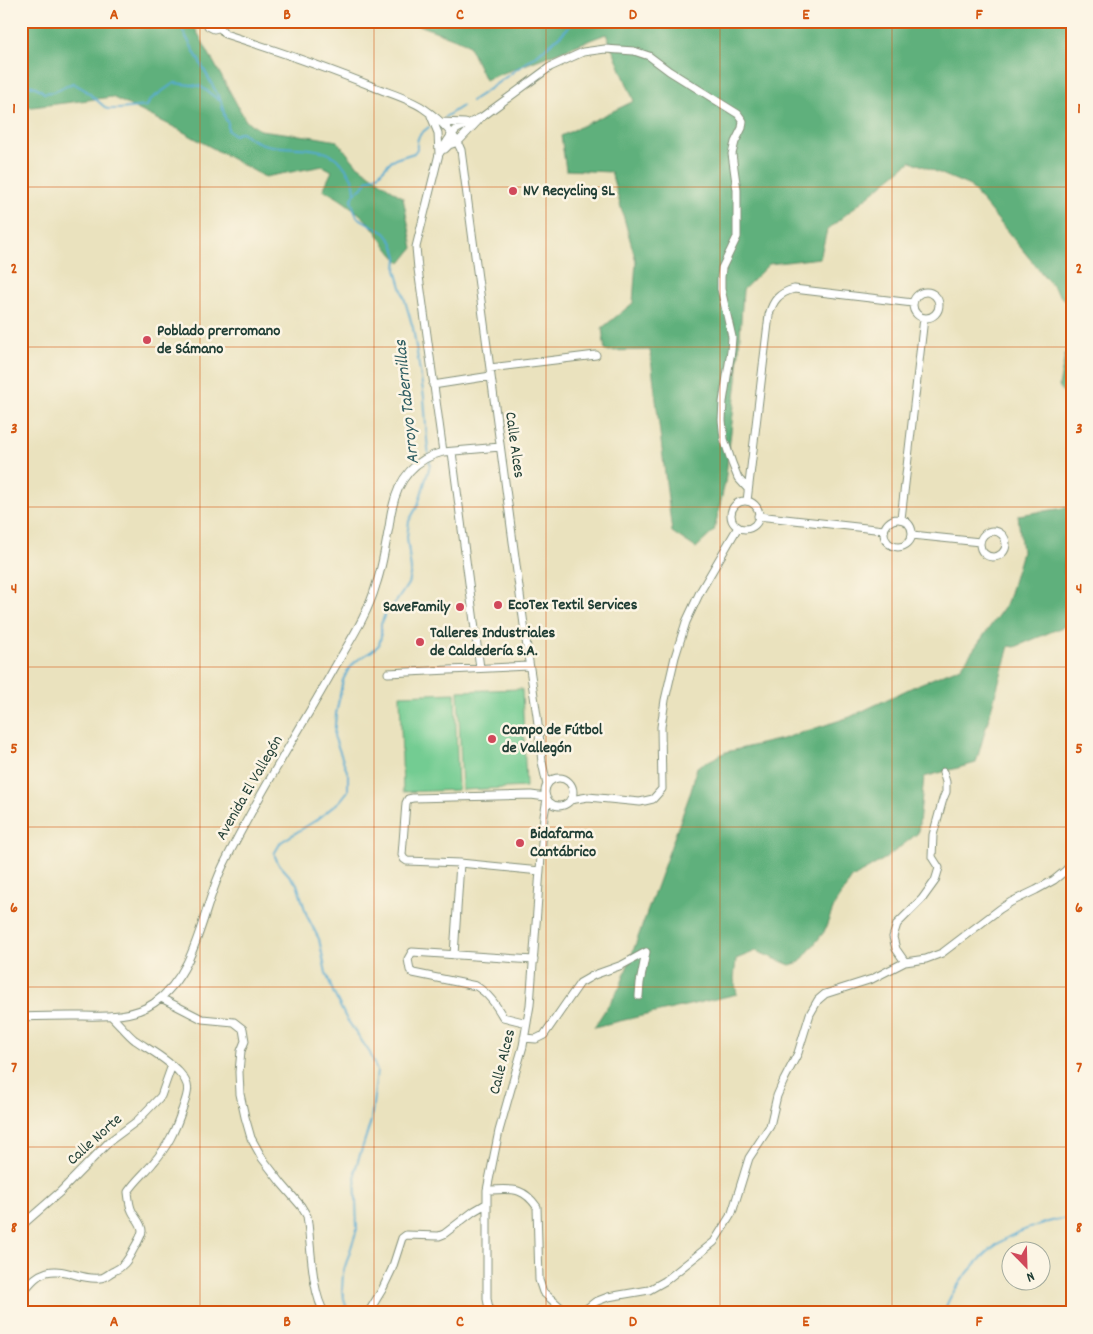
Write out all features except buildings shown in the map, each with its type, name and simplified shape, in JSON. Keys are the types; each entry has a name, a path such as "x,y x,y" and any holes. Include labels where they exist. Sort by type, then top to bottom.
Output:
{"street":[{"name":"Calle Alces","path":"208,21 208,26 212,29 216,29 219,24 225,34 329,68 422,107 452,134 462,150 546,793 530,1005 524,1038 499,1131 487,1190 487,1299 490,1313"},
{"path":"439,154 449,145 458,142 482,117 550,67 583,52 605,49 634,51 649,56 669,71 738,114 743,121 742,128 735,142 732,154 736,190 737,237 722,268 721,277 721,289 732,337 722,420 724,439 732,463 738,478 748,489"},
{"path":"429,113 436,124 438,132 439,154 416,248 443,452 500,448"},
{"path":"439,154 457,129 482,117"},
{"path":"440,122 468,123"},
{"path":"747,501 769,314 776,299 784,292 794,289 913,303"},
{"path":"929,292 938,298 940,304 938,311 931,317 924,318 915,313 913,303 917,295 929,292"},
{"path":"901,519 924,318"},
{"path":"490,368 596,355"},
{"path":"434,385 491,376"},
{"name":"Avenida El Vallegón","path":"21,1017 112,1016 139,1010 161,998 178,978 190,957 218,876 242,827 361,621 377,584 392,507 400,486 409,471 420,461 443,452"},
{"path":"452,452 480,668"},
{"path":"747,501 756,508 758,516 752,526 745,528 735,524 731,518 731,511 738,503 747,501"},
{"path":"758,516 884,530"},
{"path":"897,518 901,519 910,524 912,535 907,544 896,547 886,541 884,530 890,521 897,518"},
{"path":"570,800 588,797 640,802 653,799 662,788 662,727 665,700 675,657 686,622 700,592 738,526"},
{"path":"912,535 980,542"},
{"path":"388,673 529,666"},
{"path":"542,762 556,779 566,781 572,790 568,803 561,806 551,804 546,793"},
{"path":"905,962 896,950 894,937 897,924 922,899 935,881 939,868 932,857 933,835 946,792 943,772"},
{"path":"540,871 407,861 402,855 406,803 413,798 546,793 556,779"},
{"path":"572,790 588,797"},
{"path":"544,816 555,806"},
{"path":"454,955 460,864"},
{"path":"581,1313 595,1302 608,1296 650,1290 665,1281 714,1242 732,1213 749,1158 770,1126 776,1096 798,1053 810,1014 818,1000 825,994 872,979 905,962 926,959 942,953 1000,909 1054,880 1072,864"},
{"path":"527,1023 503,1017 493,1000 476,986 413,973 410,970 408,959 412,952 534,960"},
{"path":"524,1038 536,1040 544,1036 580,983 594,975 622,965 646,952 639,996"},
{"path":"161,998 202,1019 234,1022 243,1029 246,1041 241,1051 239,1072 240,1094 251,1138 262,1158 307,1216 316,1290 325,1313"},
{"path":"21,1294 36,1276 43,1273 50,1271 67,1272 89,1278 103,1278 119,1269 128,1259 142,1230 140,1223 132,1212 128,1192 133,1184 153,1164 173,1135 187,1099 188,1085 180,1072 133,1039 112,1016"},
{"name":"Calle Norte","path":"21,1226 60,1192 110,1141 137,1121 161,1096 172,1066"},
{"path":"487,1190 511,1189 518,1191 530,1198 537,1207 539,1280 543,1292 566,1313"},
{"path":"368,1313 382,1290 392,1268 402,1238 406,1235 439,1236 444,1234 486,1204"}],"green space":[{"path":"21,21 191,21 246,121 260,130 337,141 356,164 403,198 413,248 401,263 362,216 340,199 323,190 332,171 323,166 265,177 178,129 112,97 24,108 21,103"},
{"path":"409,21 1072,21 1072,310 970,186 911,161 827,230 820,258 769,264 743,290 737,380 725,483 714,531 696,548 672,532 650,350 605,351 602,328 633,303 636,261 611,172 566,170 561,136 634,101 606,34 485,80 468,44"},
{"path":"1072,319 1072,406 1059,386"},
{"path":"1072,507 1072,548 1065,551 1064,573 1072,584 1072,623 1015,647 1009,646 976,763 924,777 918,833 886,858 852,878 835,904 824,932 800,962 790,965 756,951 736,959 734,979 737,994 594,1027 620,987 691,791 697,767 726,752 782,739 850,717 917,685 961,667 1007,603 1022,552 1018,515"},
{"name":"Campo de Fútbol de Vallegón","path":"522,689 526,787 462,790 458,691"},
{"path":"455,693 458,790 403,792 400,695"}],"waterway":[{"path":"180,21 183,31 221,101 228,123 228,130 234,135 242,132 254,141 268,145 324,152 336,158 346,169 353,180 355,193"},
{"path":"471,101 540,53 574,21"},
{"path":"21,85 34,86 44,93 53,92 73,83 85,90 107,109 147,106 150,100 174,83 200,86 219,100"},
{"path":"445,117 462,106"},
{"name":"Arroyo Tabernillas","path":"348,1313 342,1291 343,1273 357,1229 355,1170 371,1121 377,1071 370,1053 346,1018 334,994 326,973 319,939 307,916 297,884 278,863 274,854 281,842 318,819 340,801 348,791 348,774 334,736 336,714 343,680 348,670 356,661 379,645 381,624 385,614 408,584 411,570 407,537 409,521 418,505 430,465 424,397 413,328 396,270 397,257 393,243 385,233 357,217 351,201 355,193 368,180 379,174 392,160 414,153 417,149 419,136 429,127"},
{"path":"944,1313 947,1303 960,1282 987,1253 1005,1239 1028,1228 1047,1222 1072,1218"}],"place":[{"name":"NV Recycling SL","path":"513,191"},
{"name":"Poblado prerromano de Sámano","path":"147,340"},
{"name":"EcoTex Textil Services","path":"498,605"},
{"name":"SaveFamily","path":"460,607"},
{"name":"Talleres Industriales de Caldedería S.A.","path":"420,642"},
{"name":"Campo de Fútbol de Vallegón","path":"492,739"},
{"name":"Bidafarma Cantábrico","path":"520,843"}]}
